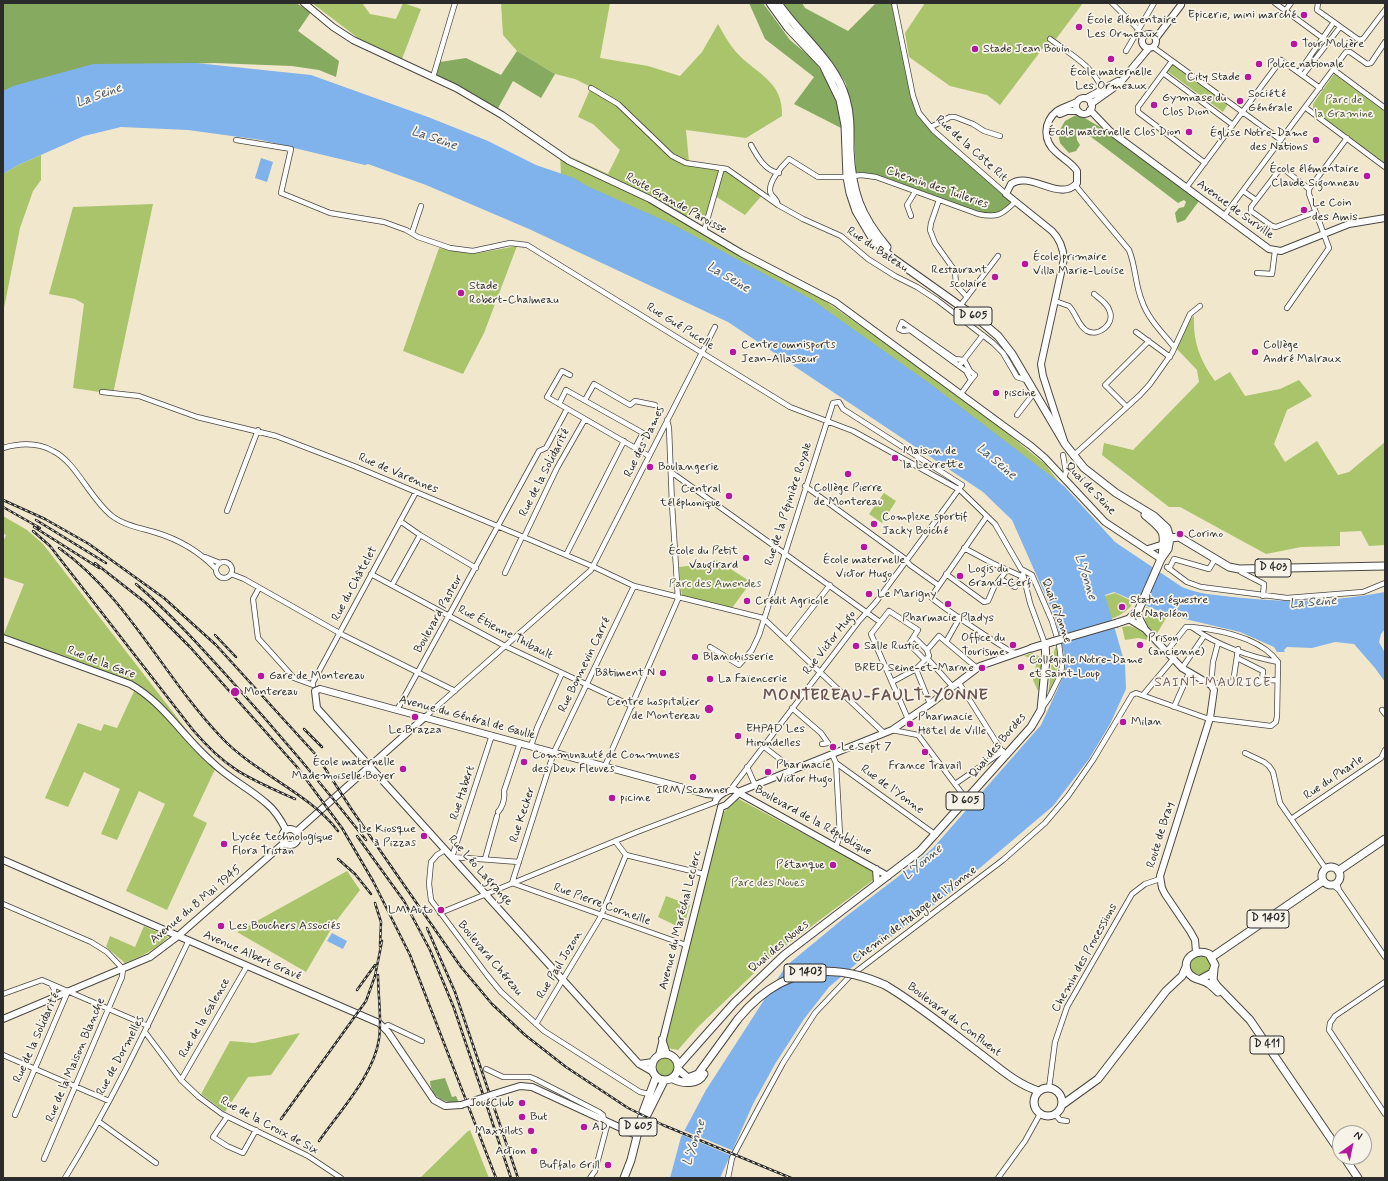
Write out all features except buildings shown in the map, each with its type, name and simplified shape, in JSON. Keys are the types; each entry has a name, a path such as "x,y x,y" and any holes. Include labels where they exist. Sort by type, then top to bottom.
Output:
{"main road":[{"name":"D 605","path":"770,3 788,28 823,65 832,81 840,100 845,125 849,176 856,211 872,238 891,257 906,266 998,336 1012,354 1064,444 1073,456 1094,477 1163,523 1167,528 1166,540"},
{"name":"D 605","path":"778,3 790,20 829,63 846,99 850,120 849,176"},
{"name":"Route Grande Paroisse","path":"307,4 333,27 353,40 433,77 502,115 569,161 650,199 741,253 835,302 1007,428"},
{"path":"1154,36 1180,4"},
{"path":"1149,47 1142,42 1144,35 1149,34 1154,36"},
{"path":"1076,186 1078,180 1077,171 1052,148 1048,140 1046,130 1051,118 1056,112 1077,102 1081,98 1087,98 1119,80 1149,47 1156,42 1154,36"},
{"path":"1091,104 1119,84 1149,47"},
{"path":"1064,444 1063,433 1043,376 1041,364 1064,259 1061,243 1052,231 1006,194 1016,184 1020,183 1064,193 1076,186 1081,180 1080,170 1077,164 1055,146 1050,131 1052,124 1058,115 1067,111 1081,112 1090,110 1091,104 1087,98"},
{"path":"1077,102 1076,106 1081,112"},
{"name":"Avenue de Surville","path":"1090,110 1110,131"},
{"name":"Avenue de Surville","path":"1081,112 1110,131 1256,240 1275,252 1282,251 1349,224 1385,218"},
{"path":"1047,415 1052,404"},
{"path":"1047,415 1055,413"},
{"name":"Quai de Seine","path":"1007,428 1041,454 1105,522 1117,531 1163,555"},
{"name":"D 403","path":"1166,540 1179,537 1229,567 1241,569 1385,566"},
{"path":"721,807 731,801 738,793 755,785 892,730 959,683 977,668 987,663 1006,658 1015,653 1129,619 1141,605 1163,555 1168,549 1166,540 1150,548"},
{"path":"1136,612 1145,629"},
{"path":"1129,619 1145,629 1182,668 1211,685"},
{"name":"Rue de la Gare","path":"3,638 130,684 140,690 173,720 192,743 212,763 267,803 286,830"},
{"name":"Quai des Bordes","path":"888,876 920,851 936,835 967,800 1004,754 1015,745 1031,727 1041,710 1047,648 1045,644"},
{"path":"1032,648 1039,651 1046,661"},
{"name":"Route de Bray","path":"1196,952 1195,940 1165,894 1160,879 1163,864 1210,718 1213,696 1211,685"},
{"name":"Avenue du Général de Gaulle","path":"314,687 706,794 717,799 721,807"},
{"name":"Rue Léo Lagrange","path":"314,687 317,708 639,1064 654,1075"},
{"path":"296,832 425,717"},
{"path":"717,799 731,789"},
{"name":"Boulevard de la République","path":"731,789 888,876"},
{"name":"Avenue du Maréchal Leclerc","path":"658,1055 721,807"},
{"path":"291,829 296,832 298,837 296,842 289,845 284,843 282,836 286,830 291,829"},
{"path":"1338,871 1385,839"},
{"name":"Avenue du 8 Mai 1945","path":"3,1018 150,957 178,936 284,843"},
{"name":"Avenue Albert Gravé","path":"3,860 374,1021 384,1028 431,1097 445,1106 461,1105 517,1087 528,1086 606,1121"},
{"path":"1331,868 1338,871 1340,876 1336,886 1327,884 1323,881 1323,873 1326,869 1331,868"},
{"name":"Boulevard de la République","path":"876,869 877,884"},
{"name":"Quai des Noues","path":"694,1046 760,977 784,955 888,876"},
{"name":"D 1403","path":"1212,957 1323,881"},
{"path":"1087,1088 1069,1095 1059,1094 1049,1088 1039,1091 1034,1100 1035,1108 1040,1114 1047,1116 1055,1114 1062,1105 1087,1088 1098,1079 1156,1004 1182,976 1188,958 1196,952 1205,952 1212,957 1214,970 1209,976 1201,980 1193,978 1184,980 1156,1004"},
{"path":"1186,967 1193,978"},
{"name":"D 411","path":"1214,970 1213,980 1250,1020 1332,1140"},
{"name":"Boulevard du Confluent","path":"714,1053 748,1006 770,988 788,978 805,973 839,971 859,974 885,985 931,1016 1009,1075 1031,1089 1039,1091"},
{"name":"D 411","path":"1201,980 1237,1007"},
{"path":"652,1062 654,1075 664,1081 673,1078 678,1067 662,1039"},
{"name":"D 605","path":"670,1055 680,1055 694,1046"},
{"name":"D 605","path":"678,1067 694,1046"},
{"name":"D 1403","path":"678,1067 688,1078 694,1077 714,1053"},
{"name":"D 1403","path":"673,1078 689,1083 697,1081 702,1077 714,1053"},
{"path":"639,1064 652,1062 658,1055 670,1055"},
{"name":"D 605","path":"624,1178 654,1075"},
{"name":"Boulevard du Confluent","path":"1009,1075 1034,1100"},
{"name":"D 605","path":"628,1178 649,1107 664,1081"},
{"path":"1059,1094 1062,1105"},
{"path":"606,1121 636,1135"},
{"path":"1349,1165 1358,1178"}],"street":[{"path":"433,77 455,3"},
{"name":"Rue de la Côte Rit","path":"894,3 913,96 919,113 931,127 1006,194"},
{"path":"1112,3 1144,35"},
{"path":"1126,51 1153,3"},
{"path":"1275,3 1328,42"},
{"path":"1285,11 1291,3"},
{"path":"1318,3 1317,10 1359,40 1363,39 1385,10"},
{"path":"1301,73 1334,22"},
{"path":"1301,73 1340,27"},
{"path":"1050,39 1088,68 1094,74 1102,89"},
{"path":"1224,216 1306,108 1346,52 1350,52 1367,64 1371,63 1385,42"},
{"path":"1149,47 1172,61 1281,140"},
{"path":"1186,188 1281,60 1320,88"},
{"path":"1172,61 1138,109 1141,115 1205,163"},
{"path":"1334,70 1385,108"},
{"path":"1163,73 1233,125"},
{"name":"Rue du Bateau","path":"591,88 618,104 672,156 686,162 722,168 743,179 778,205 803,219 841,236 868,258 895,276 917,287 937,300 983,335 1003,353 1017,376 1026,380"},
{"path":"1306,108 1385,167"},
{"path":"931,127 950,117 955,117 973,124 984,131 1000,136"},
{"path":"1288,308 1328,252 1329,245 1315,212 1309,194 1309,189 1346,138"},
{"name":"Rue Gué Pucelle","path":"236,140 291,149 282,193 284,196 330,213 384,222 450,248 473,251 519,242 527,245 790,407 853,431 960,490"},
{"path":"751,145 756,156 766,167 779,173 772,182 770,189 771,194 777,201 778,205"},
{"name":"Chemin des Tuileries","path":"779,173 789,159 818,177 861,175 876,177 978,214 991,217 1005,212 1015,202"},
{"path":"704,231 722,168"},
{"path":"1309,189 1285,170 1280,170 1251,207 1251,211 1272,226 1276,227 1315,212"},
{"path":"1076,186 1129,250 1134,263 1141,300 1148,314 1174,347"},
{"path":"1243,191 1256,200"},
{"path":"911,216 907,205 915,192"},
{"path":"939,200 930,230 935,243 955,271 956,285 966,297"},
{"path":"412,234 421,206"},
{"path":"1257,273 1272,274 1275,252"},
{"path":"960,306 998,256"},
{"path":"1055,301 1069,306 1080,324 1091,333 1100,331 1108,325 1111,313 1107,305 1094,294"},
{"path":"1073,456 1146,388 1170,357 1190,314 1200,306"},
{"path":"964,360 955,359 905,322 900,323 899,329 903,332 910,330 966,371 971,380"},
{"name":"Rue des Dames","path":"425,717 591,570 715,327"},
{"path":"1136,332 1170,357"},
{"path":"959,366 983,335"},
{"path":"1127,407 1105,385 1149,341"},
{"path":"963,391 975,375 970,371 964,360"},
{"path":"570,375 562,370 547,398 585,418 649,456"},
{"path":"585,400 594,384 630,405 635,400 655,405"},
{"path":"558,404 566,390 643,433 635,448"},
{"name":"Rue de Varennes","path":"102,392 139,396 197,417 258,430 332,457 593,566 634,586 764,618"},
{"path":"1017,415 1034,393"},
{"name":"Quai d'Yonne","path":"832,404 839,402 843,409 961,484 962,487 960,490 987,516 1003,535 1021,569 1032,575 1042,596 1059,644 1062,659 1060,676 1041,710"},
{"name":"Rue de la Pépinière Royale","path":"710,647 739,665 752,650 764,618 832,404"},
{"path":"499,527 539,451 546,448 567,409"},
{"name":"Rue de la Solidarité","path":"505,574 557,468 585,418"},
{"path":"605,766 678,598 670,436 667,420"},
{"path":"662,429 670,436"},
{"path":"227,511 258,430"},
{"path":"566,555 624,441"},
{"path":"3,448 25,444 44,447 54,451 67,461 96,500 115,518 170,538 204,557 220,563 225,562 230,565 231,574"},
{"path":"1063,455 1066,472 1064,478"},
{"path":"671,472 880,622"},
{"path":"805,486 938,585"},
{"name":"Rue Victor Hugo","path":"731,789 820,670 873,606 960,490"},
{"name":"Rue du Châtelet","path":"314,687 340,633 416,492"},
{"path":"987,516 931,597 1007,650 1015,653"},
{"path":"400,521 420,536 476,568"},
{"name":"Boulevard Pasteur","path":"397,710 499,527"},
{"path":"392,585 420,536"},
{"path":"964,548 1024,577"},
{"path":"204,557 216,569 217,574 221,578 226,578 231,574"},
{"path":"1214,559 1209,569 1174,559 1168,568 1186,582 1201,587 1287,598 1363,592 1385,583"},
{"path":"216,569 220,563"},
{"path":"1021,569 1028,596 1045,644"},
{"path":"1241,569 1241,572 1264,584 1263,596"},
{"path":"946,574 984,602 988,601 1000,579 1007,570"},
{"path":"231,574 258,590 340,633 455,691"},
{"name":"Rue Étienne Thibault","path":"371,574 505,646 632,706"},
{"path":"1000,579 1015,587 1024,577"},
{"path":"788,640 830,585"},
{"name":"Rue Bonnevin Carré","path":"554,752 634,586"},
{"path":"258,590 253,599 258,638 294,678 314,687"},
{"path":"908,719 871,634 889,611 917,629 909,644 953,687"},
{"path":"946,642 960,617"},
{"path":"764,618 820,670 884,733"},
{"path":"1167,651 1186,627 1230,633 1266,650 1278,662 1276,722 1270,726 1210,718 1174,707 1144,695 1174,658"},
{"path":"1192,627 1204,636 1218,643 1263,659 1278,662"},
{"path":"927,650 939,636 977,668"},
{"path":"1182,668 1204,636"},
{"path":"892,682 916,669 929,656 927,650 914,637"},
{"path":"1218,643 1213,662 1211,685 1217,683 1277,680"},
{"path":"1006,658 1007,650"},
{"path":"1233,683 1238,650"},
{"path":"1237,658 1263,671 1262,681"},
{"path":"1259,669 1263,659"},
{"path":"916,669 930,704"},
{"path":"531,746 537,728 562,673"},
{"path":"1174,707 1189,673"},
{"path":"956,784 1004,754 959,683"},
{"name":"Chemin de Halage de l'Yonne","path":"728,1178 732,1158 771,1084 799,1036 825,1001 849,977 1003,860 1045,823 1068,796 1093,760 1132,694 1136,693 1144,695"},
{"path":"792,708 825,738 828,743 822,744"},
{"path":"1382,710 1385,714"},
{"path":"892,730 918,735 967,800"},
{"name":"Rue Habert","path":"452,857 492,735"},
{"path":"484,859 498,814 502,808 505,796 504,791 520,743"},
{"path":"763,746 794,770"},
{"name":"Rue du Pharle","path":"1291,819 1381,758 1385,750"},
{"name":"Rue Kecker","path":"512,884 554,752"},
{"path":"1245,753 1269,766 1273,772 1280,803 1326,869"},
{"path":"832,754 836,763 840,835 836,847"},
{"name":"Rue de l'Yonne","path":"836,763 936,835"},
{"path":"747,767 755,785"},
{"path":"706,794 708,804"},
{"path":"440,913 717,799"},
{"path":"615,841 626,855 704,874"},
{"name":"Boulevard Chéreau","path":"445,850 433,858 429,868 430,894 440,913 501,992 536,1024 593,1063 640,1092 649,1094"},
{"name":"Rue Paul Jozon","path":"536,1024 601,915 626,855"},
{"path":"452,857 519,862"},
{"name":"Chemin des Processions","path":"1049,1088 1055,1042 1067,1007 1132,894 1145,884 1160,879"},
{"name":"Rue Pierre Corneille","path":"512,884 686,945"},
{"path":"1336,886 1385,957"},
{"path":"3,904 91,942 107,952 123,969"},
{"name":"Rue de Dormelles","path":"65,1178 109,1101 145,1032 189,940"},
{"name":"Rue de la Galence","path":"181,1080 247,966"},
{"name":"Rue de la Maison Blanche","path":"44,1158 109,1009 122,977 123,969"},
{"path":"3,994 38,980 68,991 148,1026"},
{"path":"1385,982 1335,1016 1330,1023 1329,1030 1385,1114"},
{"path":"51,984 54,989 53,997"},
{"name":"Rue de la Solidarité","path":"14,1115 68,991"},
{"path":"384,1028 388,1025 422,1041"},
{"name":"Rue de la Croix de Six","path":"145,1032 181,1080 199,1097 227,1117 308,1156 340,1178"},
{"path":"3,1055 109,1101"},
{"path":"486,1069 503,1077 535,1078 599,1112 603,1116 606,1121 595,1171 590,1178"},
{"path":"998,1178 1025,1141 1040,1114"},
{"path":"1055,1114 1060,1120 1067,1120"},
{"path":"227,1117 213,1137 227,1146 243,1153 256,1130"},
{"path":"98,1121 156,1162"}],"green space":[{"path":"3,3 296,3 311,12 298,31 339,61 336,77 319,70 292,66 214,63 150,65 3,104"},
{"path":"312,3 362,3 370,14 396,19 403,3 421,9 402,59 358,38"},
{"path":"501,3 610,3 600,58 648,66 680,76 702,52 718,24 736,52 773,86 778,94 781,104 782,116 746,138 686,130 689,162 723,167 763,194 745,215 715,196 706,217 694,212 689,218 815,294 884,342 982,413 1045,464 1062,486 561,176 560,152 608,174 620,150 593,124 578,117 591,87 575,79 555,74 517,51 503,35"},
{"path":"749,3 763,3 790,40 814,60 832,88 843,117 841,128 794,104 814,77 765,39"},
{"path":"783,3 802,3 805,8 848,31 876,3 893,3 915,109 928,128 1011,202 1000,213 986,215 886,178 856,172 854,133 846,84 842,77 793,20"},
{"name":"Stade Jean Bouin","path":"925,3 1083,3 1056,39 1051,42 1049,40 1000,105 987,95 950,86 909,57 905,33"},
{"path":"517,51 555,74 541,98 513,81 497,110 436,75 440,62 466,58 501,75"},
{"path":"1173,64 1228,104 1223,112 1167,71"},
{"name":"Parc de la Gramine","path":"1334,74 1385,112 1385,164 1313,110 1313,104"},
{"path":"1076,115 1083,117 1100,127 1199,201 1185,220 1177,223 1175,213 1179,208 1184,207 1186,202 1184,200 1178,203 1082,130 1076,132 1077,140 1080,145 1076,151 1069,153 1060,143 1058,133 1065,121"},
{"path":"41,155 41,180 33,191 20,228 3,313 3,174 18,165"},
{"path":"153,204 113,394 73,388 84,304 75,299 49,294 73,207"},
{"name":"Stade Robert-Chalmeau","path":"517,246 484,333 463,374 403,351 439,248 473,254"},
{"path":"1194,315 1198,350 1209,373 1215,381 1230,372 1245,396 1280,389 1299,380 1312,396 1287,410 1274,444 1285,462 1317,441 1338,475 1349,472 1385,442 1385,545 1369,546 1361,531 1340,532 1340,546 1301,547 1266,554 1180,507 1169,507 1102,455 1104,443 1133,450 1199,382 1197,370 1177,349 1182,332"},
{"path":"884,493 896,501 882,523 869,514"},
{"path":"3,516 27,530 43,544 196,742 218,763 193,816 207,823 167,910 126,891 165,804 139,791 117,840 101,834 120,789 84,772 68,807 45,798 78,723 101,731 104,724 117,728 137,685 3,636 24,584 3,577 3,542 6,535 3,533"},
{"name":"Parc des Amendes","path":"715,559 751,582 732,608 682,597 679,567 713,563"},
{"path":"1115,593 1134,602 1124,612 1111,619 1105,596"},
{"path":"1146,607 1168,615 1156,635 1146,622"},
{"path":"1129,626 1147,635 1148,640 1138,638 1125,640 1122,627"},
{"path":"1056,647 1060,659 1058,671 1048,695 1052,661"},
{"path":"1032,653 1041,657 1042,670 1040,687 1038,691 1033,680 1036,665 1031,658 1024,656"},
{"name":"Parc des Noues","path":"737,798 880,875 773,955 698,1027 678,1050 662,1047 722,814"},
{"path":"347,871 360,890 334,924 306,972 237,932"},
{"path":"666,896 690,905 683,929 658,917"},
{"path":"144,926 168,937 153,949 125,963 106,947 110,936 135,947"},
{"path":"1200,955 1207,958 1210,965 1207,972 1200,975 1193,972 1190,965 1193,958"},
{"path":"300,1033 271,1075 248,1077 225,1112 201,1094 230,1041 254,1043"},
{"path":"661,1058 669,1058 674,1063 672,1074 669,1076 661,1076 656,1071 656,1063"},
{"path":"445,1078 452,1097 456,1096 459,1103 448,1102 435,1095 430,1081"},
{"path":"470,1130 489,1178 420,1178 467,1132"}],"water":[{"path":"196,63 311,75 428,117 488,141 536,165 574,178 587,186 674,225 811,299 932,385 1064,486 1115,542 1182,587 1214,595 1290,601 1328,600 1385,592 1385,629 1381,634 1379,642 1385,653 1385,682 1354,644 1335,642 1312,648 1287,647 1284,650 1285,652 1277,652 1274,647 1240,632 1168,615 1114,592 1105,595 1125,664 1126,689 1110,724 1089,759 1053,806 955,889 863,958 829,987 804,1019 775,1064 753,1104 720,1178 670,1178 681,1137 706,1090 786,966 933,848 1041,725 1064,675 1066,662 1055,617 1012,520 983,492 728,322 529,229 426,185 368,164 365,165 261,140 188,130 121,127 84,136 18,165 3,174 3,91 13,86 93,64"},
{"path":"261,158 273,162 267,182 255,178"},
{"path":"332,933 347,941 343,949 327,941"}],"pier":[{"path":"683,1130 734,1151 732,1156 680,1134"}],"railway":[{"path":"3,500 45,519 89,544 164,598 216,645 317,756 352,810 461,967 492,1004 525,1035 566,1067 628,1108 663,1125 791,1178"},
{"path":"3,507 40,528"},
{"path":"36,520 106,563"},
{"path":"34,527 99,568"},
{"path":"33,531 50,546 205,744 239,772 295,799"},
{"path":"59,548 83,568 126,614 201,715 222,738 250,762 312,805 338,831"},
{"path":"95,563 146,603 190,647 297,767 342,828 373,881 410,955 496,1178"},
{"path":"136,584 184,629 246,697 316,778 366,840"},
{"path":"215,635 236,657"},
{"path":"304,729 322,747"},
{"path":"357,836 404,901 430,950 454,1008 511,1178"},
{"path":"338,859 355,874 371,894"},
{"path":"375,903 381,922 380,946"},
{"path":"427,928 455,992 518,1178"},
{"path":"281,1119 366,1001 375,976 382,941"},
{"path":"357,990 375,965"},
{"path":"319,1141 355,1093 376,1053 380,1023 378,975"}],"place":[{"name":"Epicerie, mini marché","path":"1304,15"},
{"name":"École élémentaire Les Ormeaux","path":"1079,27"},
{"name":"Tour Molière","path":"1294,44"},
{"name":"Stade Jean Bouin","path":"975,49"},
{"name":"École maternelle Les Ormeaux","path":"1111,59"},
{"name":"Police nationale","path":"1259,64"},
{"name":"City Stade","path":"1248,77"},
{"name":"Société Générale","path":"1240,101"},
{"name":"Gymnase du Clos Dion","path":"1154,105"},
{"name":"École maternelle Clos Dion","path":"1189,132"},
{"name":"Église Notre-Dame des Nations","path":"1316,140"},
{"name":"École élémentaire Claude Sigonneau","path":"1367,176"},
{"name":"Le Coin des Amis","path":"1304,210"},
{"name":"École primaire Villa Marie-Louise","path":"1025,264"},
{"name":"Restaurant scolaire","path":"995,277"},
{"name":"Stade Robert-Chalmeau","path":"461,293"},
{"name":"Centre omnisports Jean-Allasseur","path":"733,352"},
{"name":"Collège André Malraux","path":"1255,352"},
{"name":"piscine","path":"996,393"},
{"name":"Maison de la Levrette","path":"895,458"},
{"name":"Boulangerie","path":"650,467"},
{"name":"Collège Pierre de Montereau","path":"848,474"},
{"name":"Central téléphonique","path":"729,496"},
{"name":"Complexe sportif Jacky Boiché","path":"874,524"},
{"name":"Corino","path":"1180,534"},
{"name":"École maternelle Victor Hugo","path":"864,547"},
{"name":"École du Petit Vaugirard","path":"746,558"},
{"name":"Logis du Grand-Cerf","path":"960,576"},
{"name":"Le Marigny","path":"869,594"},
{"name":"Crédit Agricole","path":"747,601"},
{"name":"Pharmacie Pladys","path":"948,604"},
{"name":"Statue équestre de Napoléon","path":"1122,607"},
{"name":"Office du Tourisme","path":"1013,645"},
{"name":"Prison (ancienne)","path":"1140,645"},
{"name":"Salle Rustic","path":"856,646"},
{"name":"Blanchisserie","path":"695,657"},
{"name":"Collégiale Notre-Dame et Saint-Loup","path":"1021,667"},
{"name":"BRED Seine-et-Marne","path":"982,668"},
{"name":"Bâtiment N","path":"663,673"},
{"name":"Gare de Montereau","path":"261,676"},
{"name":"La Faïencerie","path":"710,679"},
{"name":"Montereau","path":"235,692"},
{"name":"Centre hospitalier de Montereau","path":"709,709"},
{"name":"Le Brazza","path":"415,717"},
{"name":"Milan","path":"1123,722"},
{"name":"Pharmacie Hôtel de Ville","path":"910,724"},
{"name":"EHPAD Les Hirondelles","path":"738,736"},
{"name":"Le Sept 7","path":"833,747"},
{"name":"France Travail","path":"925,752"},
{"name":"Communauté de Communes des Deux Fleuves","path":"524,762"},
{"name":"École maternelle Mademoiselle Boyer","path":"403,769"},
{"name":"Pharmacie Victor Hugo","path":"768,772"},
{"name":"IRM/Scanner","path":"693,777"},
{"name":"picine","path":"612,798"},
{"name":"Le Kiosque à Pizzas","path":"424,836"},
{"name":"Lycée technologique Flora Tristan","path":"224,844"},
{"name":"Pétanque","path":"833,865"},
{"name":"LM Auto","path":"441,910"},
{"name":"Les Bouchers Associés","path":"221,926"},
{"name":"JouéClub","path":"522,1103"},
{"name":"But","path":"522,1117"},
{"name":"AD","path":"584,1127"},
{"name":"Maxxilots","path":"531,1131"},
{"name":"Action","path":"534,1151"},
{"name":"Buffalo Grill","path":"608,1165"}],"district":[{"name":"SAINT-MAURICE","path":"1213,683"},
{"name":"MONTEREAU-FAULT-YONNE","path":"876,697"}],"water label":[{"name":"La Seine","path":"99,96"},
{"name":"La Seine","path":"434,139"},
{"name":"La Seine","path":"728,278"},
{"name":"La Seine","path":"996,462"},
{"name":"L'Yonne","path":"1085,577"},
{"name":"La Seine","path":"1313,603"},
{"name":"L'Yonne","path":"923,863"},
{"name":"L'Yonne","path":"695,1143"}]}
